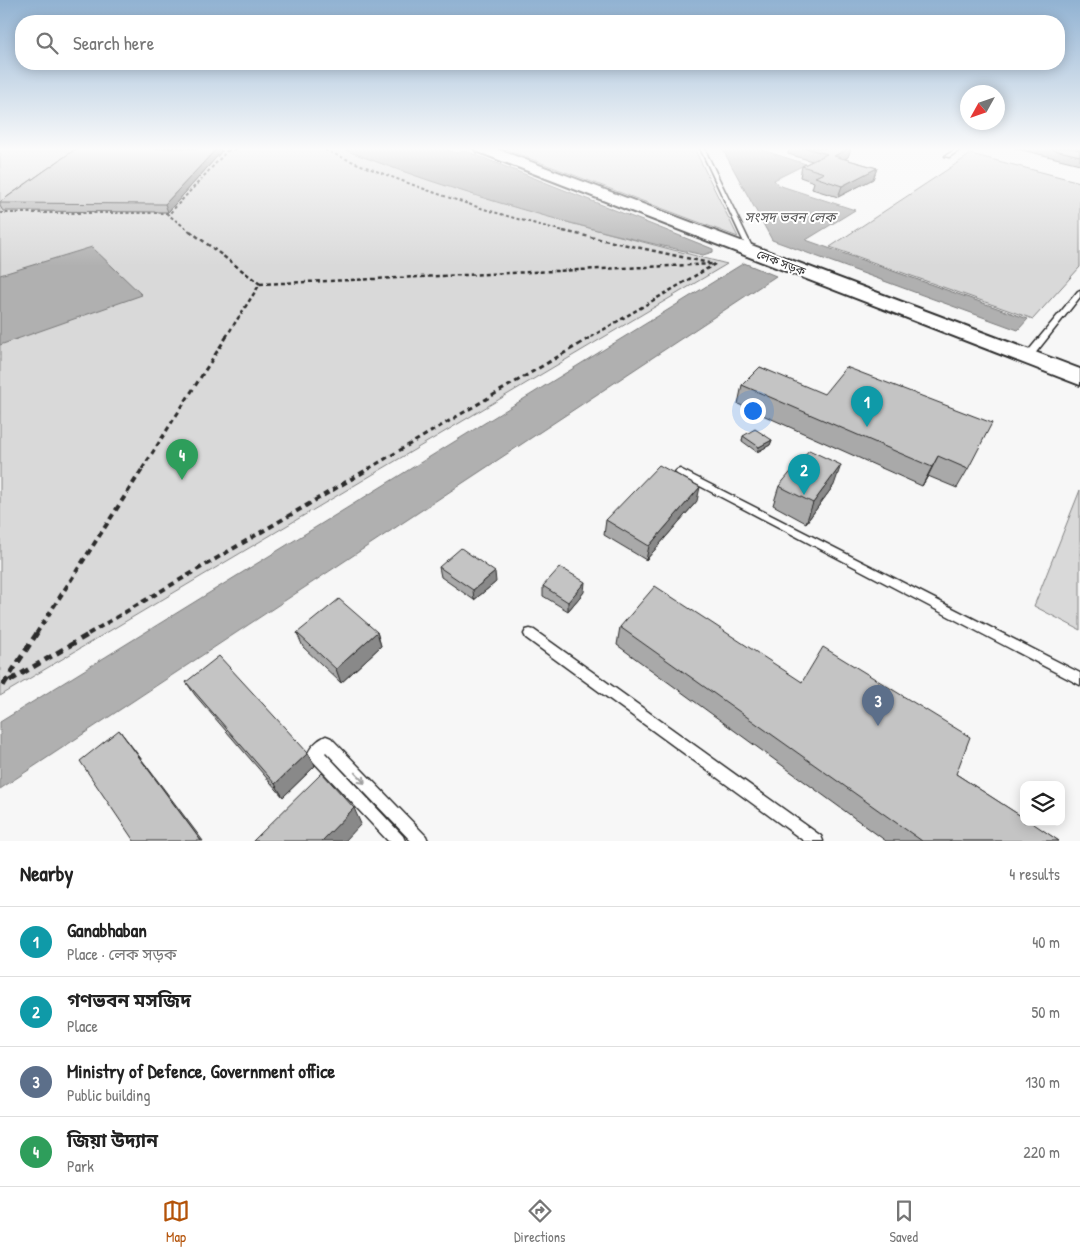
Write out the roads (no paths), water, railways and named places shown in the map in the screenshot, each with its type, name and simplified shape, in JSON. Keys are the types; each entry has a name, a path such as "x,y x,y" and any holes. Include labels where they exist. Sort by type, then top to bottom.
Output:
{"main road":[{"name":"লেক সড়ক","path":"587,187 749,247 1029,355 1080,378"},
{"path":"597,187 749,247"},
{"path":"1029,355 1080,370"}],"lane":[{"path":"721,187 749,247"},
{"path":"1029,355 1080,292"},
{"path":"680,472 1080,679"},
{"path":"530,634 816,841"},
{"path":"398,841 314,753 326,743 421,841"}],"water":[{"path":"451,187 557,187 713,249 713,252 703,255 657,245 519,209"},
{"name":"সংসদ ভবন লেক","path":"743,187 785,187 855,210 806,240 1028,319 1018,330 772,240"},
{"path":"92,247 142,295 0,345 0,275"},
{"path":"744,263 776,276 0,789 0,722"}],"place":[{"name":"Ganabhaban","path":"867,427"},
{"name":"জিয়া উদ্যান","path":"182,480"},
{"name":"গণভবন মসজিদ","path":"804,495"},
{"name":"Ministry of Defence, Government office","path":"878,726"}]}
